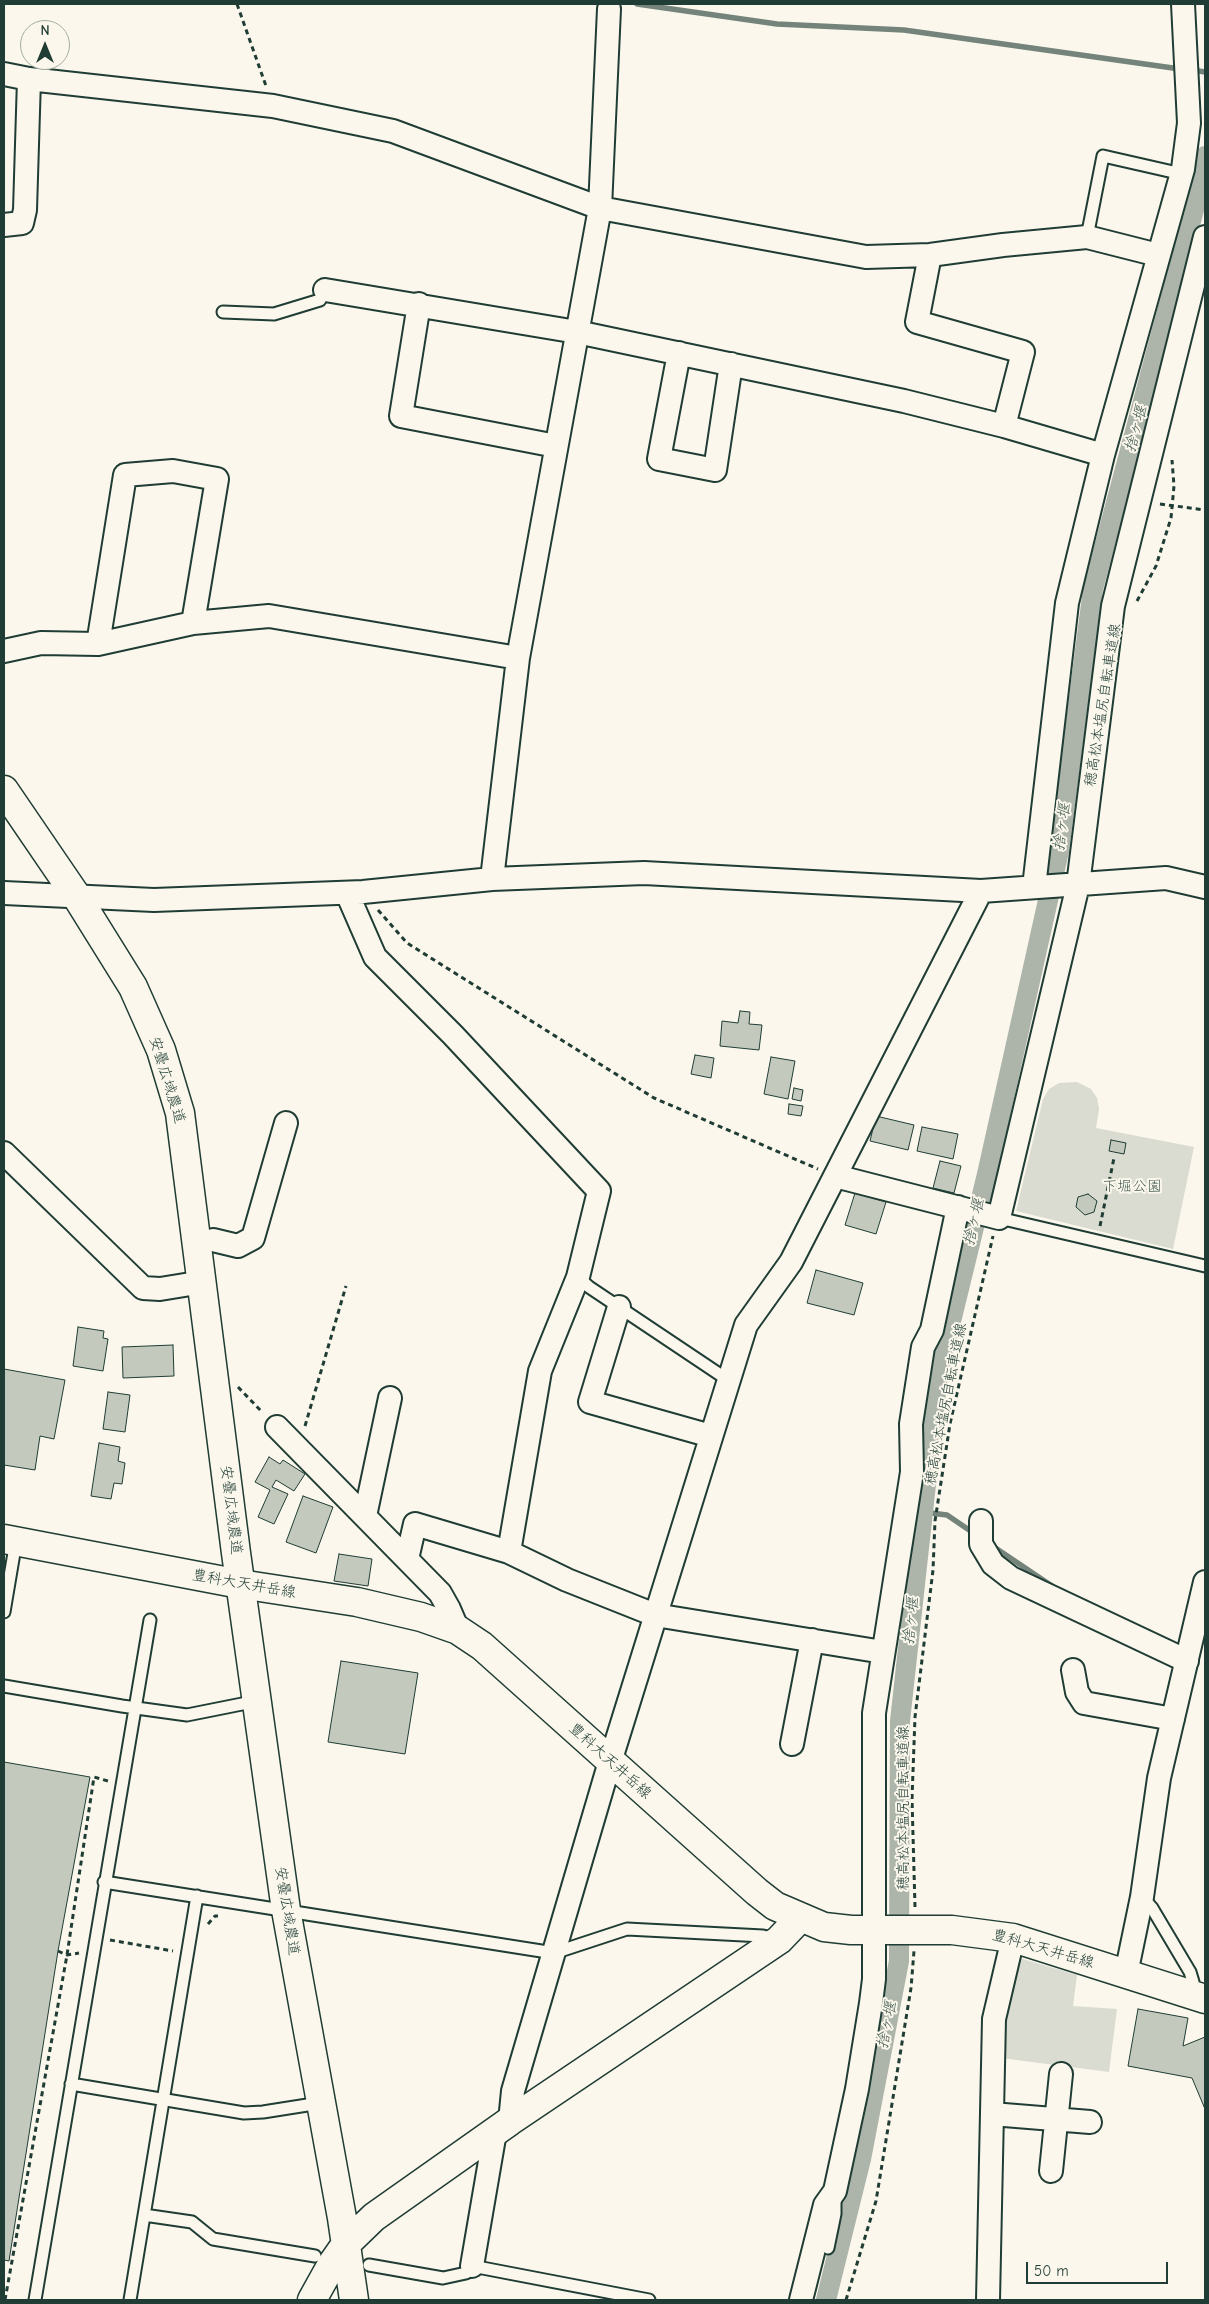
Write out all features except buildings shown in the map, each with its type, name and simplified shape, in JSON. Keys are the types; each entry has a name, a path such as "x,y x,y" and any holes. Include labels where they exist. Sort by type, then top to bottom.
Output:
{"street":[{"path":"1037,887 1067,603 1103,456 1182,174 1189,123 1183,4"},
{"path":"492,879 518,658 600,208 609,9"},
{"path":"4,74 29,79 273,106 393,131 600,208 866,256 930,255 1003,245 1087,237 1158,255"},
{"path":"4,225 22,222 25,210 29,79"},
{"path":"835,1176 958,1207 995,1221 1073,885 1113,606 1205,237"},
{"path":"930,255 917,322 1023,352 1004,426"},
{"path":"325,290 419,304 577,332 731,364 904,401 1004,426 1103,456"},
{"path":"419,304 401,416 556,446"},
{"path":"679,353 659,459 715,470 731,364"},
{"path":"98,644 125,475 173,471 217,479 193,623"},
{"path":"4,651 41,643 98,644 193,623 268,616 518,658"},
{"name":"安曇広域農道","path":"4,790 77,897 133,987 161,1050 180,1113 240,1584 286,1910 346,2244 354,2300"},
{"path":"4,893 154,900 355,892 492,879 644,874 981,892 1166,878 1205,887"},
{"path":"355,892 375,957 453,1035 599,1191 578,1277 540,1371 509,1552"},
{"path":"472,2266 503,2126 513,2091 610,1761 746,1325 791,1262 981,892"},
{"path":"213,1240 238,1246 253,1238 286,1124"},
{"path":"9,1167 143,1288 160,1289 203,1282"},
{"path":"801,2300 825,2205 835,2191 857,2089 872,2003 874,1979 899,1929 874,1713 912,1472 910,1424 923,1347 932,1330 958,1207"},
{"path":"619,1307 590,1402 711,1436"},
{"path":"365,1516 390,1398"},
{"path":"278,1427 440,1594 450,1609 458,1630"},
{"path":"982,1521 982,1544 993,1564 1011,1578 1187,1661"},
{"path":"407,1559 415,1524 509,1552 567,1580 655,1615 883,1652"},
{"name":"豊科大天井岳線","path":"10,1540 240,1584 357,1602 421,1617 458,1630 482,1646 775,1906 824,1927 952,1930 1013,1938 1198,1997"},
{"path":"1126,1974 1142,1897 1159,1778 1205,1582"},
{"path":"792,1744 812,1640"},
{"path":"1073,1670 1077,1692 1084,1702 1173,1719"},
{"path":"312,2300 332,2264 346,2244 374,2217 503,2126 779,1940 800,1918"},
{"path":"988,2300 994,2019 1013,1938"},
{"path":"1051,2171 1060,2074"},
{"path":"992,2114 1090,2122"}],"lane":[{"path":"1087,237 1103,156 1182,174"},
{"path":"223,312 274,314 320,300 325,290"},
{"path":"995,1221 1097,1240 1205,1266"},
{"path":"578,1277 589,1287 728,1380"},
{"path":"4,1612 10,1540"},
{"path":"35,2300 104,1882 150,1620"},
{"path":"4,1686 187,1715 257,1701"},
{"path":"104,1882 554,1952 627,1929 763,1936 779,1940"},
{"path":"130,2300 197,1896"},
{"path":"1142,1897 1152,1908 1190,1972 1198,1997"},
{"path":"71,2084 244,2113 320,2103"},
{"path":"828,2248 835,2214 835,2191"},
{"path":"144,2215 192,2222 213,2239 315,2256"},
{"path":"369,2265 443,2278 466,2274 472,2266 649,2300"}],"path":[{"path":"237,4 273,106"},
{"name":"穂高松本塩尻自転車道線","path":"1132,610 1156,566 1172,506 1174,469 1171,456"},
{"path":"1139,501 1205,510"},
{"path":"355,892 407,943 654,1098 835,1176"},
{"path":"1097,1240 1114,1158"},
{"name":"穂高松本塩尻自転車道線","path":"846,2300 876,2201 911,1988 899,1929 912,1799 915,1717 933,1570 935,1521 950,1424 995,1221"},
{"path":"298,1448 346,1286"},
{"path":"232,1384 238,1387 278,1427"},
{"path":"5,2300 67,1955 94,1777 109,1781 111,1772"},
{"path":"207,1931 208,1923 216,1916 224,1917"},
{"path":"106,1946 108,1940 176,1952"},
{"path":"58,1951 67,1955 75,1955 84,1951"}],"green space":[{"name":"下堀公園","path":"1077,1082 1091,1089 1097,1098 1099,1109 1096,1128 1194,1147 1173,1249 1016,1211 1043,1099 1049,1089 1059,1083"},
{"path":"1016,1957 1077,1975 1073,2006 1117,2009 1109,2072 1001,2058 1000,2019"}],"waterway":[{"path":"637,4 777,24 904,30 1180,69"},
{"path":"1192,70 1205,72"},
{"name":"捨ヶ堰","path":"826,2300 861,2159 899,1961 900,1721 938,1375 987,1174 1059,851 1093,589 1203,176 1205,156"},
{"path":"923,1512 947,1515 975,1534"},
{"path":"991,1545 1052,1586"}]}
